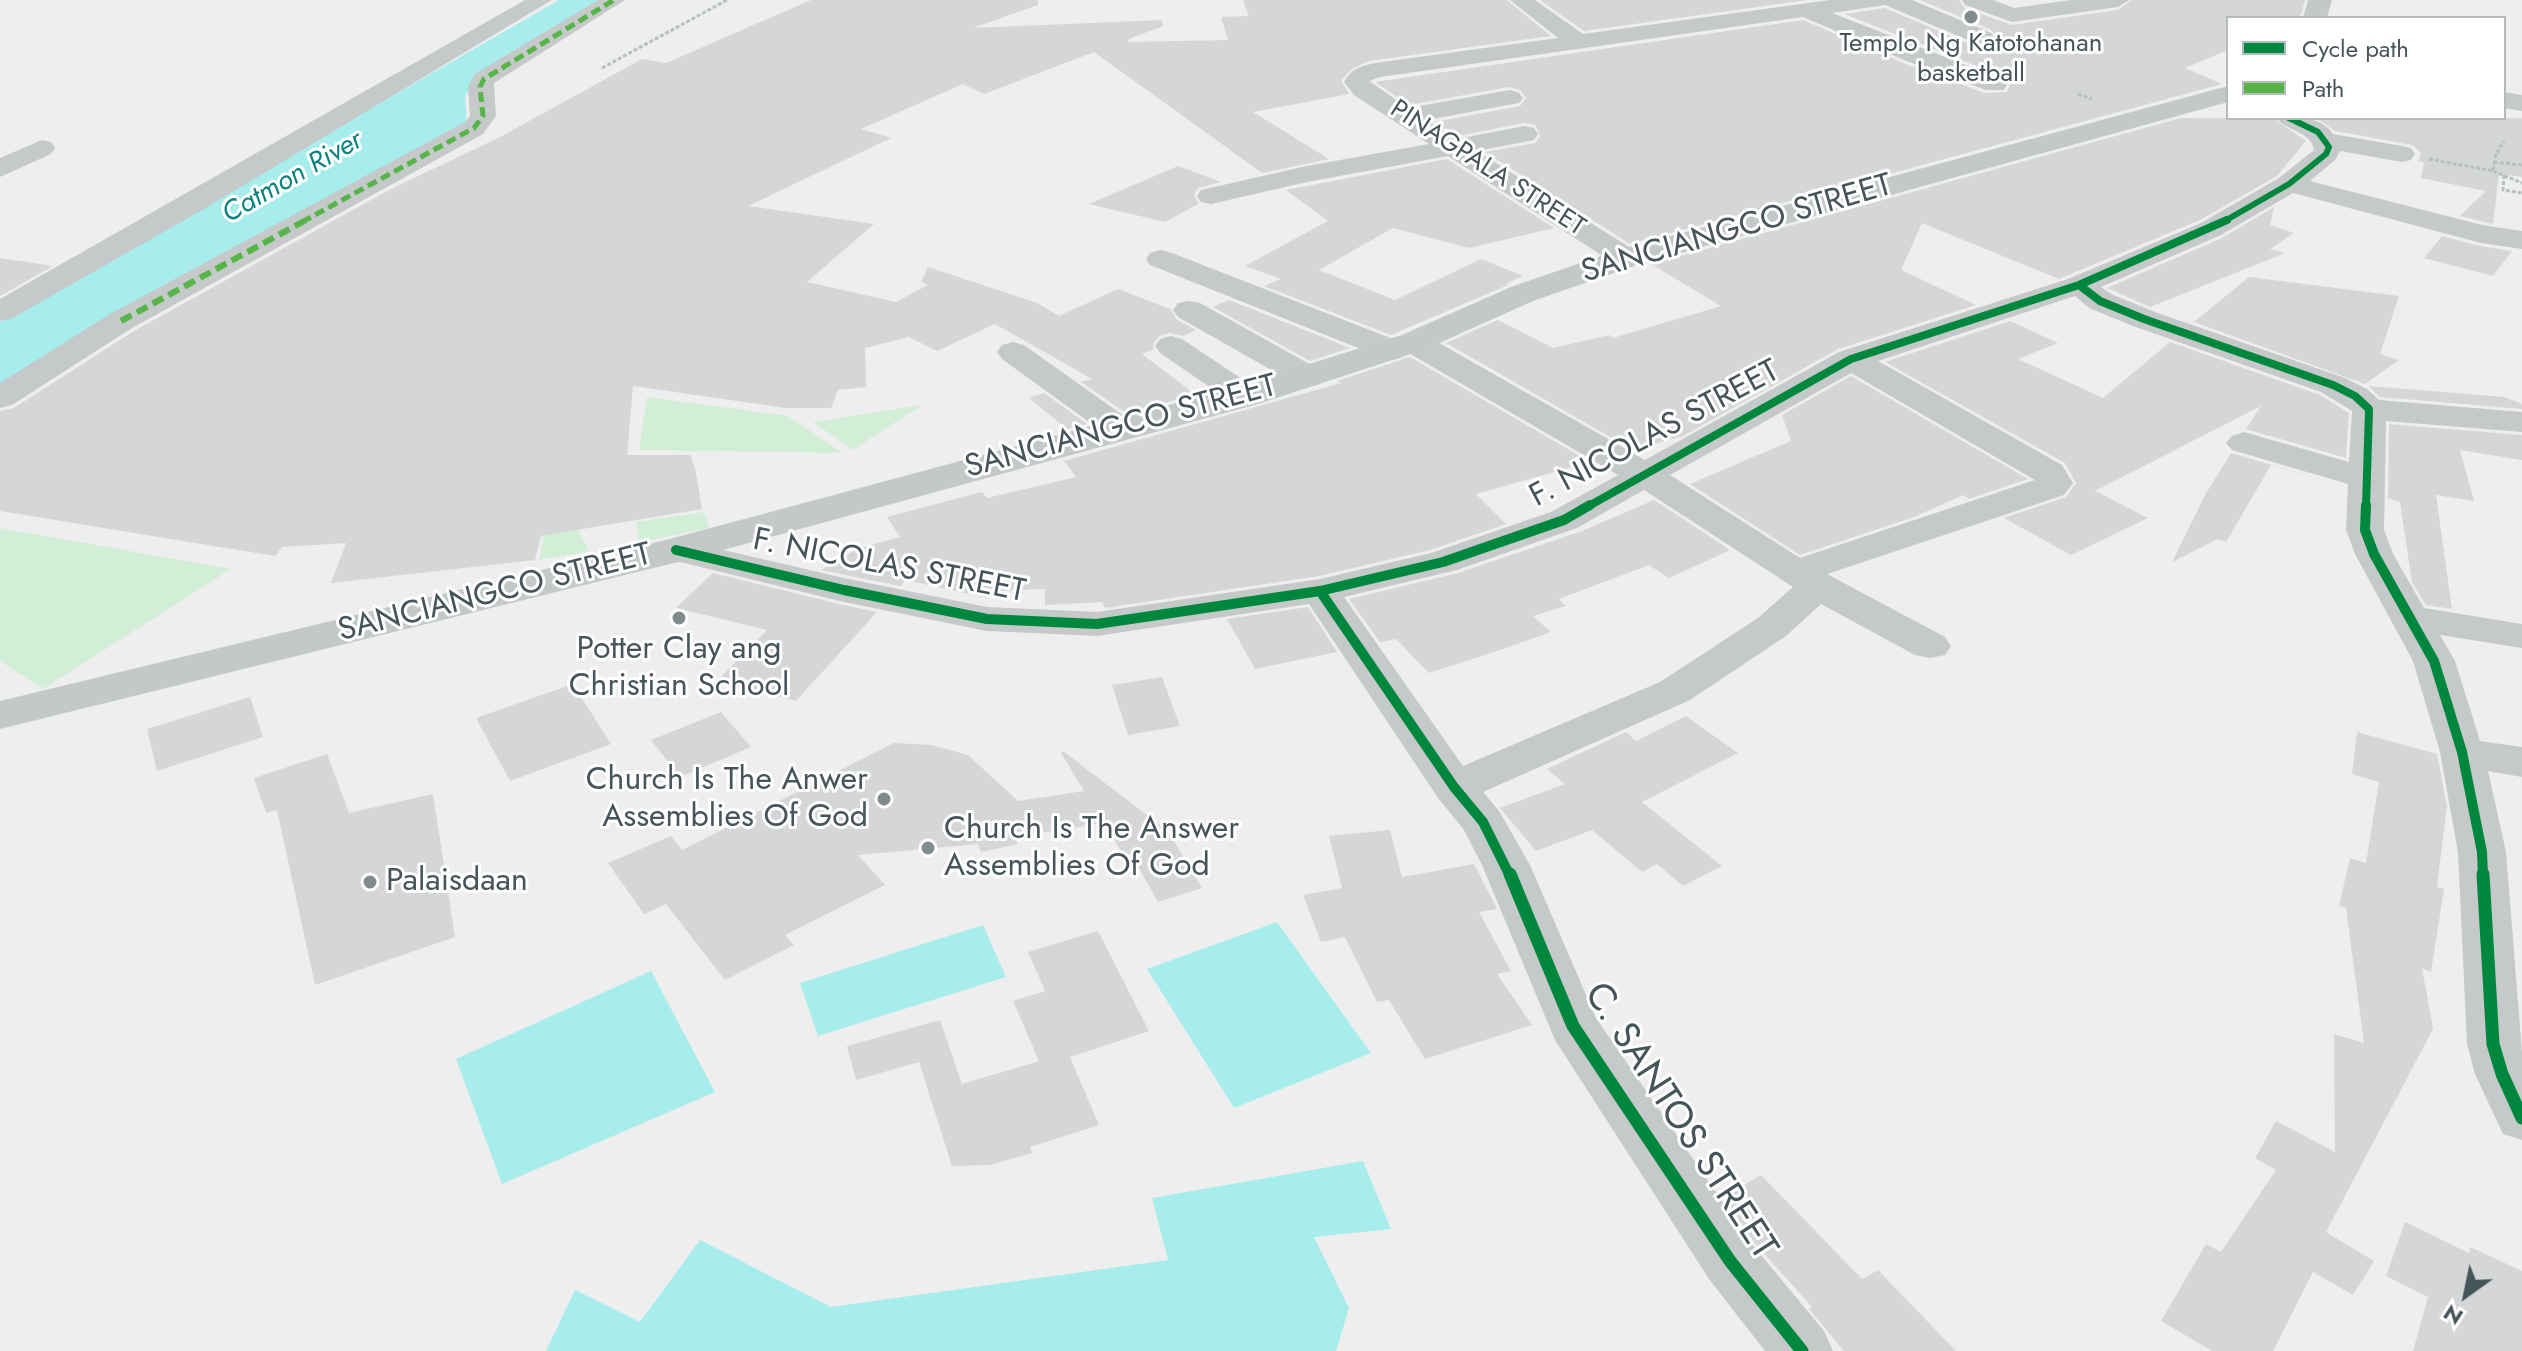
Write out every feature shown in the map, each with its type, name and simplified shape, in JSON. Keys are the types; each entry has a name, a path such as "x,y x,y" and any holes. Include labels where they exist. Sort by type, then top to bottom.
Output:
{"main road":[{"name":"SANCIANGCO STREET","path":"0,715 676,550 1245,396 1403,346 1522,294 1626,258 2226,95"}],"street":[{"path":"0,312 194,203 541,0"},
{"path":"0,398 121,321 474,128 483,116 480,87 484,79 614,0"},
{"path":"1521,0 1576,40 1878,0"},
{"path":"1893,0 1983,38"},
{"path":"1973,0 2012,15 2118,0"},
{"path":"1803,10 1886,45 1995,85"},
{"name":"PINAGPALA STREET","path":"1576,40 1375,70 1359,76 1356,82 1363,90 1626,258"},
{"path":"1405,116 1510,98"},
{"path":"2293,120 2318,132 2327,141 2402,154"},
{"path":"1211,196 1307,174 1525,134"},
{"name":"F. NICOLAS STREET","path":"676,550 844,590 987,619 1097,624 1320,591 1443,562 1564,520 1851,359 2079,285 2211,229 2289,184 2326,154 2329,147 2327,141"},
{"path":"0,169 42,148"},
{"path":"2289,184 2468,231 2522,240"},
{"path":"1161,259 1403,346 1643,474 1807,579 1930,646"},
{"path":"2079,285 2100,301 2144,319 2333,385 2355,396 2369,409 2522,422"},
{"path":"1189,310 1308,377"},
{"path":"1171,346 1245,396"},
{"path":"1013,352 1119,428"},
{"path":"1454,787 1675,691 1772,627 1807,579 2055,483 2049,473 1851,359"},
{"path":"2369,409 2365,530 2374,554 2434,661 2462,752 2482,852 2493,1044 2502,1074 2522,1118"},
{"path":"2244,443 2366,478"},
{"name":"C. SANTOS STREET","path":"1320,591 1454,787 1483,822 1506,865 1573,1026 1730,1261 1802,1351"},
{"path":"2411,618 2522,636"},
{"path":"2462,752 2522,762"}],"path":[{"path":"602,68 727,0"},
{"path":"2493,171 2504,141"},
{"path":"2402,154 2493,171 2522,183"},
{"path":"2494,162 2521,164"},
{"path":"2504,175 2503,190 2522,193"}],"green space":[{"path":"647,397 788,416 843,453 639,450"},
{"path":"922,405 853,450 813,422"},
{"path":"704,512 709,528 639,542 636,522"},
{"path":"574,520 589,551 539,560 547,523"},
{"path":"0,528 231,569 43,689 0,661"}],"water":[{"name":"Catmon River","path":"559,0 605,0 481,74 465,96 467,125 0,387 0,322"},
{"path":"1277,922 1371,1053 1234,1108 1147,969"},
{"path":"983,925 1006,977 818,1036 800,983"},
{"path":"651,971 715,1092 502,1184 456,1059"},
{"path":"1363,1161 1391,1229 1314,1237 1349,1308 1336,1351 546,1351 575,1290 640,1322 700,1240 831,1307 1168,1260 1152,1198"}],"building":[{"path":"811,0 1038,0 1038,5 973,28 1162,20 1163,26 1128,42 1228,40 1221,17 1249,16 1243,0 1507,0 1551,36 1369,61 1352,69 1341,80 1349,94 1253,112 1329,159 1262,173 1094,52 984,94 963,84 861,129 891,138 748,206 874,224 807,282 896,302 928,285 921,282 928,267 1037,303 1059,316 1118,289 1170,309 1177,320 1196,330 1183,336 1170,333 1159,336 1153,344 1154,349 1142,354 1196,395 1126,413 1081,382 1092,379 995,324 937,351 909,337 865,348 866,387 838,390 831,408 786,408 633,386 627,455 690,455 702,509 541,536 535,560 331,583 346,543 282,547 275,556 0,511 0,411 14,408 134,331 389,190 500,137 642,59 666,63"},
{"path":"1540,0 1808,0 1584,31"},
{"path":"1920,0 1959,0 1964,8 2012,25 2118,10 2132,0 2305,0 2299,16 2226,16 2226,51 2185,68 2222,84 1630,244 1485,152 1535,143 1540,136 1535,125 1524,123 1458,136 1435,122 1520,106 1526,98 1520,90 1509,87 1409,105 1375,82 1803,20 1903,63 1985,93 2007,92 2010,83 2005,77 1844,14 1885,8 1974,46 1991,46 1997,40 1992,30"},
{"path":"2181,118 2276,120 2306,141 2277,176 2200,220 2059,279 1922,223 1901,270 1976,305 1838,349 1683,436 1633,450 1446,343 1498,320 1553,348 1609,335 1613,338 1721,306 1651,264"},
{"path":"2522,118 2522,177 2499,174 2493,224 2460,216 2486,191 2421,178 2424,162 2418,161 2421,153 2412,145 2335,131 2319,120"},
{"path":"1447,159 1554,228 1469,248 1393,228 1319,270 1395,300 1481,259 1523,276 1505,284 1508,285 1391,335 1264,286 1281,279 1245,266 1328,221 1286,190"},
{"path":"1178,166 1221,182 1198,188 1194,194 1198,204 1165,222 1089,204"},
{"path":"2274,207 2270,225 2294,233 2270,249 2285,253 2150,307 2107,288 2222,238"},
{"path":"2442,236 2512,251 2493,276 2424,258"},
{"path":"0,258 53,266 0,296"},
{"path":"2249,277 2399,296 2380,354 2399,360 2365,384 2194,322"},
{"path":"1229,300 1350,348 1310,361 1213,307"},
{"path":"2010,321 2058,343 2018,359 2103,398 2170,342 2320,395 2349,413 2346,458 2246,429 2261,406 2095,491 2148,518 2071,555 2004,518 2066,497 2076,483 2065,463 1885,362"},
{"path":"1410,357 1590,462 1476,494 1506,524 1430,550 1319,576 1105,608 1102,602 1045,605 1045,589 993,591 987,598 906,580 900,586 821,570 857,549 900,537 887,517 982,492 987,498 1076,477 1064,461 1341,383 1337,381"},
{"path":"1851,376 2028,479 1969,499 1963,495 1914,517 1800,555 1690,484 1791,441 1782,415"},
{"path":"2368,386 2504,397 2522,404 2522,409 2380,397"},
{"path":"1044,393 1087,424 1067,429 1029,398"},
{"path":"2389,424 2522,435 2522,460 2460,450 2474,501 2436,495 2452,609 2426,605 2412,582 2400,502 2388,498"},
{"path":"2231,453 2345,486 2271,465 2226,542 2218,539 2172,562 2205,495"},
{"path":"1654,500 1728,551 1669,578 1649,565 1559,599 1566,606 1533,616 1551,632 1503,649 1429,673 1396,639 1380,642 1349,599 1458,573 1582,531"},
{"path":"713,573 877,612 796,701 717,681 767,630 676,608"},
{"path":"1308,607 1337,652 1255,669 1227,619"},
{"path":"1162,677 1180,726 1128,735 1112,685"},
{"path":"573,684 611,744 510,781 476,718"},
{"path":"250,697 263,737 157,771 147,729"},
{"path":"721,712 751,747 680,777 651,740"},
{"path":"1686,716 1738,753 1642,802 1722,866 1683,886 1657,864 1642,872 1592,830 1536,851 1500,808 1565,784 1547,769 1626,732 1636,741"},
{"path":"2357,732 2437,754 2447,806 2437,887 2444,889 2431,972 2422,968 2433,1029 2326,1232 2374,1261 2353,1295 2313,1272 2273,1351 2212,1351 2161,1321 2206,1244 2221,1252 2276,1170 2255,1158 2276,1121 2335,1152 2334,1034 2364,1043 2346,908 2339,906 2350,858 2366,863 2379,782 2352,774"},
{"path":"894,743 931,745 968,755 1018,801 1084,791 1061,753 1063,751 1168,831 1202,888 1158,902 1131,854 1124,856 1104,823 1015,837 1018,844 981,852 978,844 858,855 885,885 785,935 794,945 725,980 666,904 644,914 608,863 671,836 682,850"},
{"name":"Palaisdaan","path":"327,754 349,813 433,794 455,937 315,985 277,810 266,813 254,778"},
{"path":"1390,830 1402,877 1474,864 1497,909 1479,912 1511,971 1497,974 1532,1025 1425,1059 1389,1000 1377,1002 1345,937 1321,942 1303,895 1342,888 1329,836"},
{"path":"1098,931 1149,1031 1070,1057 1099,1125 1030,1147 1032,1153 990,1165 952,1166 919,1062 856,1080 847,1046 940,1020 962,1084 1039,1061 1013,1001 1045,991 1028,952"},
{"path":"1761,1175 1862,1279 1878,1270 1956,1351 1844,1351 1809,1309 1812,1307 1753,1241 1723,1197"},
{"path":"2405,1222 2469,1253 2470,1247 2522,1271 2522,1351 2413,1351 2428,1297 2386,1276"}],"marked path":[{"path":"121,321 474,128 483,116 480,87 484,79 614,0"}],"cycle path":[{"path":"676,550 844,590 987,619 1097,624 1320,591 1443,562 1564,520 1851,359 2079,285 2211,229 2289,184 2326,154 2329,147 2318,132 2293,120"},
{"path":"2079,285 2100,301 2144,319 2333,385 2355,396 2369,409 2365,530 2374,554 2434,661 2462,752 2482,852 2493,1044 2502,1074 2522,1118"},
{"path":"1320,591 1454,787 1483,822 1506,865 1573,1026 1730,1261 1802,1351"}],"place":[{"name":"Templo Ng Katotohanan basketball","path":"1971,17"},
{"name":"Potter Clay ang Christian School","path":"679,618"},
{"name":"Church Is The Anwer Assemblies Of God","path":"884,799"},
{"name":"Church Is The Answer Assemblies Of God","path":"928,848"},
{"name":"Palaisdaan","path":"370,882"}]}
